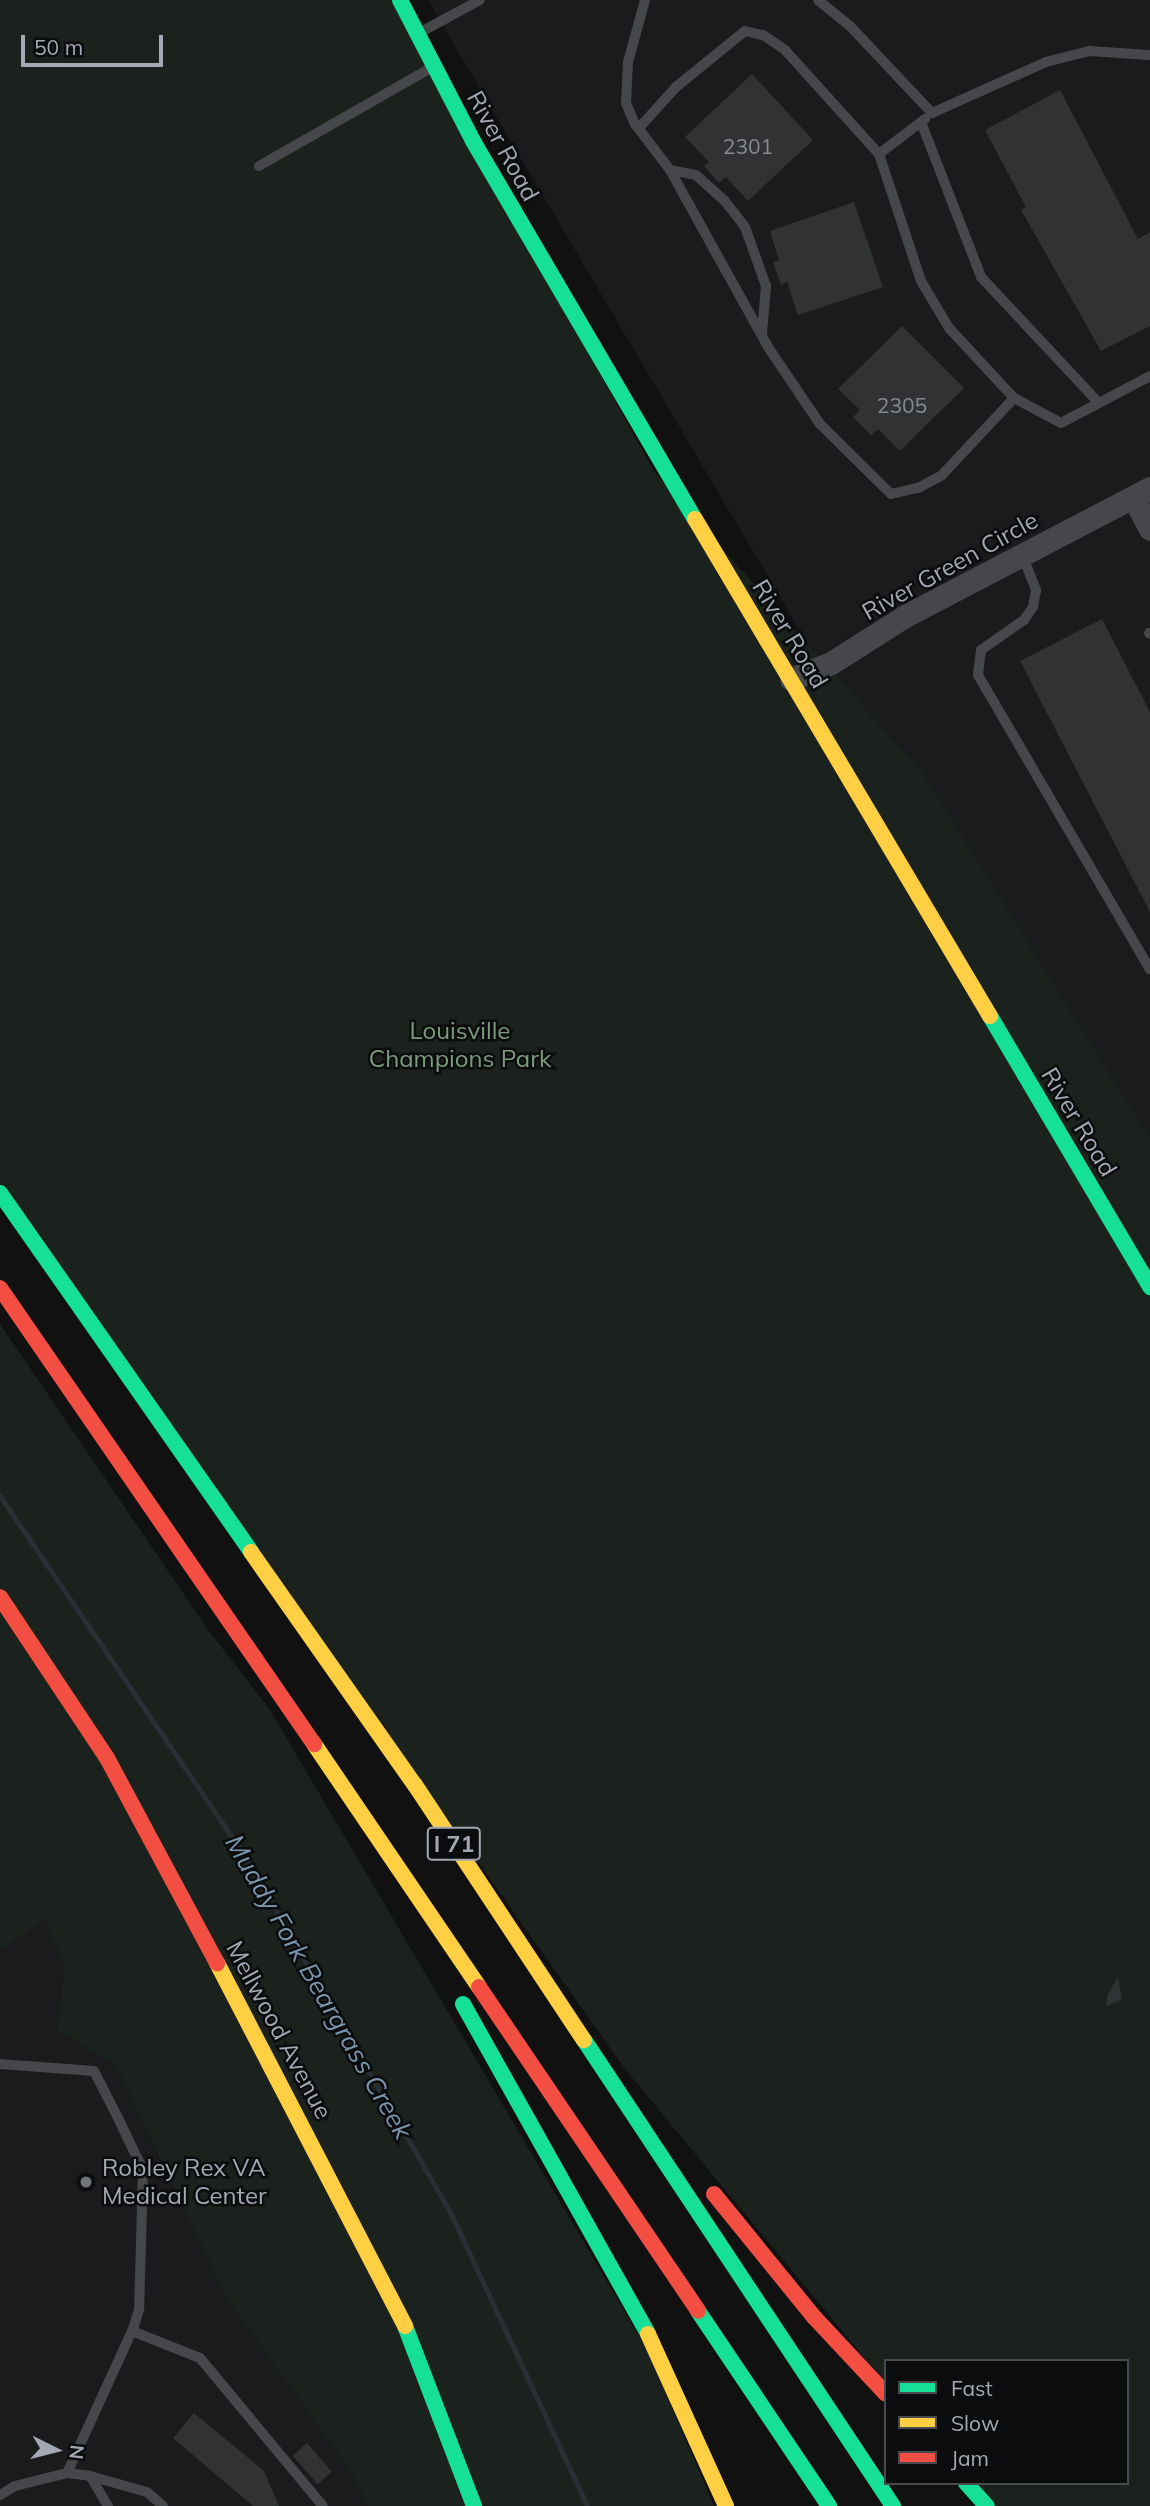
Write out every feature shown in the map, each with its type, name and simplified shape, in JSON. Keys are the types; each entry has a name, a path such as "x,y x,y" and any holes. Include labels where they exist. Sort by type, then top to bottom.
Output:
{"main road":[{"name":"River Road","path":"401,0 433,66 550,273 1150,1287"},
{"name":"I 71","path":"0,1193 415,1786 893,2506"},
{"name":"I 71","path":"0,1288 402,1872 829,2506"},
{"name":"Mellwood Avenue","path":"0,1597 107,1758 288,2095 416,2349 474,2506"},
{"path":"415,1786 625,2069"},
{"path":"402,1872 439,1961"},
{"path":"452,1985 645,2327 726,2506"},
{"path":"705,2183 814,2317 884,2392"},
{"path":"969,2485 987,2506"}],"street":[{"name":"River Green Circle","path":"791,679 831,663 905,616 1142,492 1150,529"}],"lane":[{"path":"417,34 480,0"},
{"path":"645,0 628,62 626,103 639,128 670,170 762,334 820,424 891,494 918,488 942,475 1014,398"},
{"path":"818,0 859,34 932,113"},
{"path":"639,128 676,87 745,31 763,35 785,50 879,154 921,281 949,328 1014,398 1061,423 1150,376"},
{"path":"879,154 932,113 1046,62 1078,54 1150,55"},
{"path":"259,166 433,66"},
{"path":"921,122 981,277 1098,402"},
{"path":"670,170 696,175 724,200 745,227 766,286 762,334"},
{"path":"1022,555 1036,590 1032,607 1024,620 981,650 978,675 1150,969"},
{"path":"0,2064 94,2071 144,2170 139,2311 67,2473"},
{"path":"132,2331 200,2358 323,2506"},
{"path":"0,2495 16,2486 67,2473 90,2476 147,2493 163,2506"},
{"path":"90,2476 108,2506"}],"shaded area":[{"path":"429,0 1150,0 1150,1224 438,18"},
{"name":"Robley Rex VA Medical Center","path":"45,1919 65,1965 57,2030 116,2065 227,2299 355,2477 367,2506 0,2506 0,1950"}],"green space":[{"name":"Louisville Champions Park","path":"0,0 392,0 655,473 923,774 1150,1139 1150,2506 987,2506 970,2485 1129,2485 1129,2359 884,2359 884,2382 625,2069 0,1189"},
{"path":"0,1324 209,1631 270,1710 648,2351 714,2506 367,2506 355,2477 227,2299 116,2065 57,2030 65,1965 45,1920 0,1950"}],"building":[{"path":"752,74 813,140 748,201 726,177 719,183 704,166 709,162 685,137"},
{"path":"1060,90 1138,239 1150,232 1150,326 1101,351 1021,210 1026,207 985,130"},
{"path":"854,202 883,287 798,315 787,282 781,285 773,262 779,260 770,231"},
{"path":"902,326 964,388 900,451 878,429 871,435 853,417 860,410 838,389"},
{"path":"1102,619 1150,712 1150,912 1020,661"},
{"path":"1118,1977 1122,1999 1107,2006 1107,1996"},
{"path":"194,2413 264,2471 279,2506 253,2506 173,2438"},
{"path":"307,2443 332,2472 318,2484 293,2455"}],"waterway":[{"name":"Muddy Fork Beargrass Creek","path":"0,1496 241,1850 452,2216 587,2506"}],"traffic: fast":[{"path":"400,0 473,141 695,519"},
{"path":"990,1016 1150,1287"},
{"path":"0,1193 251,1552"},
{"path":"463,2004 648,2334"},
{"path":"584,2040 893,2506"},
{"path":"698,2311 829,2506"},
{"path":"405,2326 474,2506"},
{"path":"968,2485 987,2506"}],"traffic: slow":[{"path":"695,519 990,1016"},
{"path":"251,1552 415,1785 584,2040"},
{"path":"314,1744 479,1987"},
{"path":"217,1963 405,2326"},
{"path":"648,2334 726,2506"}],"traffic: jam":[{"path":"0,1288 314,1744"},
{"path":"0,1597 107,1758 217,1963"},
{"path":"479,1987 698,2311"},
{"path":"714,2194 814,2317 884,2392"}],"place":[{"name":"Robley Rex VA Medical Center","path":"86,2182"}]}
